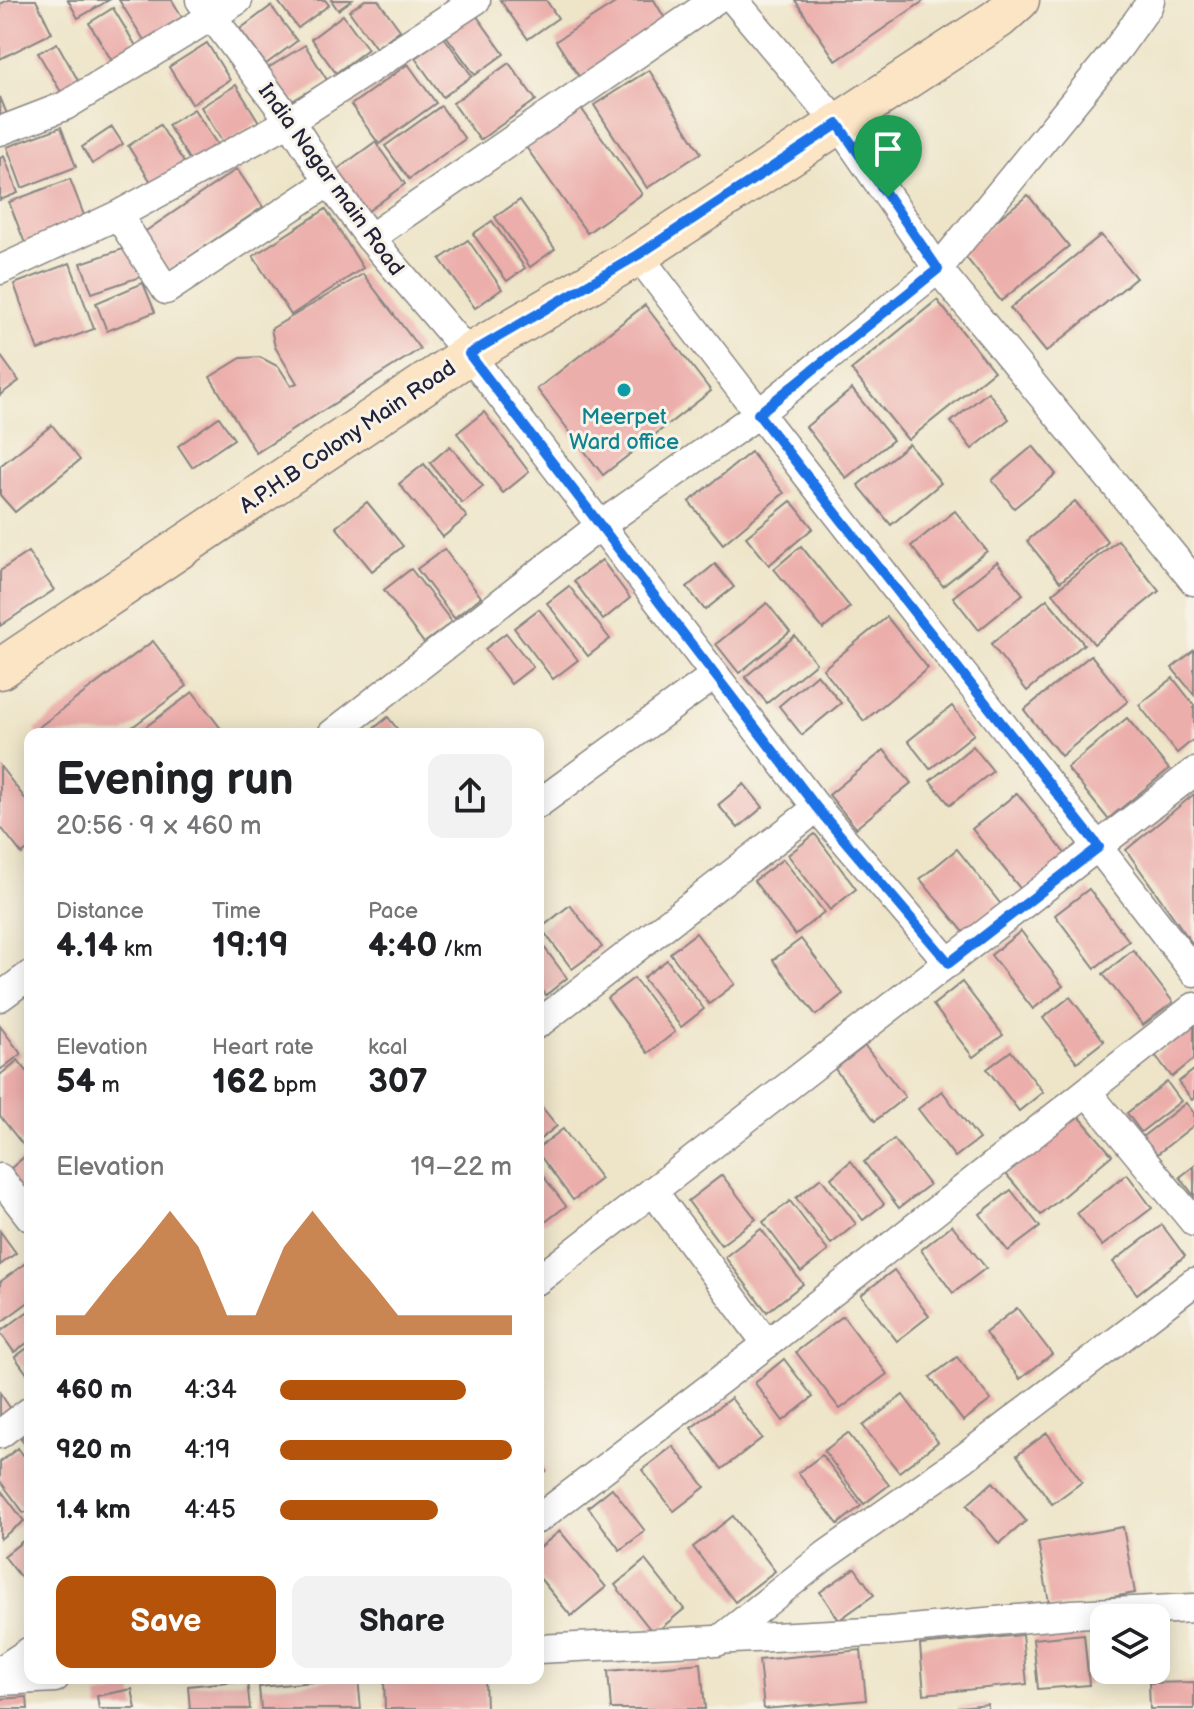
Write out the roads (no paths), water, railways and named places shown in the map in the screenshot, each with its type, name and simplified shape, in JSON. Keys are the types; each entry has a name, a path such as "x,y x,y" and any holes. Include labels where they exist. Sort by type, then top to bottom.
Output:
{"street":[{"path":"0,131 65,106 206,9 238,0"},
{"path":"0,270 118,215 290,121 476,0"},
{"path":"370,238 715,0"},
{"path":"734,0 838,124 938,269 1194,581"},
{"path":"340,728 601,525 758,414 938,269 1118,48 1150,0"},
{"name":"A.P.H.B Colony Main Road","path":"0,669 469,354 638,255 838,124 1002,6"},
{"name":"India Nagar main Road","path":"206,9 290,121 370,238 469,354 817,808 949,963"},
{"path":"118,215 166,290 329,182"},
{"path":"638,255 758,414 1194,972"},
{"path":"544,800 715,675"},
{"path":"544,1275 1194,772"},
{"path":"544,1019 817,808"},
{"path":"0,997 24,979"},
{"path":"544,1514 767,1344 1194,1007"},
{"path":"1087,1092 1194,1222"},
{"path":"0,1178 24,1209"},
{"path":"653,1191 767,1344"},
{"path":"717,1642 826,1555 964,1458 1194,1282"},
{"path":"0,1434 24,1416"},
{"path":"544,1649 717,1642 1194,1608"},
{"path":"0,1671 24,1655"},
{"path":"0,1681 24,1680"}],"place":[{"name":"Meerpet Ward office","path":"624,390"}]}
